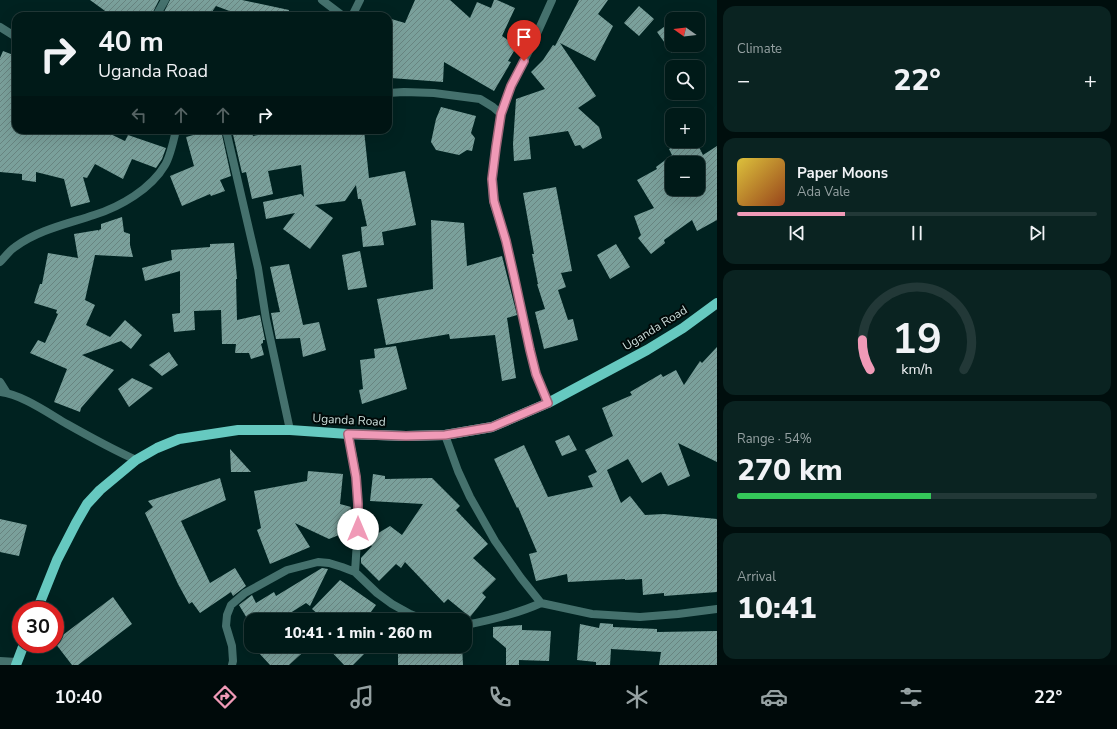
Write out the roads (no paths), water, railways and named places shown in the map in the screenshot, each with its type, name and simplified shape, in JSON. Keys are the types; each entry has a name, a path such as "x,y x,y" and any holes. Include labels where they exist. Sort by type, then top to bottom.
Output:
{"main road":[{"name":"Uganda Road","path":"41,601 57,560 76,523 88,504 100,490 136,460 157,448 179,440 238,430 290,430 406,436 445,435 492,427 548,403 647,350 683,328 717,303"},
{"path":"16,664 20,653"}],"street":[{"path":"158,12 165,0"},
{"path":"322,0 338,12"},
{"path":"354,12 360,0"},
{"path":"548,403 536,374 530,350 511,262 494,201 492,179 501,114 511,86 530,49 552,0"},
{"path":"0,27 12,34"},
{"path":"392,93 434,93 480,99 501,114"},
{"path":"0,262 14,248 30,238 56,227 102,212 121,204 137,194 153,181 166,165 175,134"},
{"path":"227,134 258,268 266,319 290,430"},
{"path":"0,382 3,392 27,401 90,437 136,460"},
{"path":"348,434 355,471 358,504 355,572"},
{"path":"445,435 458,471 473,503 495,541 541,603"},
{"path":"232,665 232,646 226,626 227,615 231,605 245,593 287,570 318,562 342,566 355,572 377,593 408,613"},
{"path":"472,623 510,615 541,603 592,614 640,617 717,609"},
{"path":"0,662 16,664"}]}
